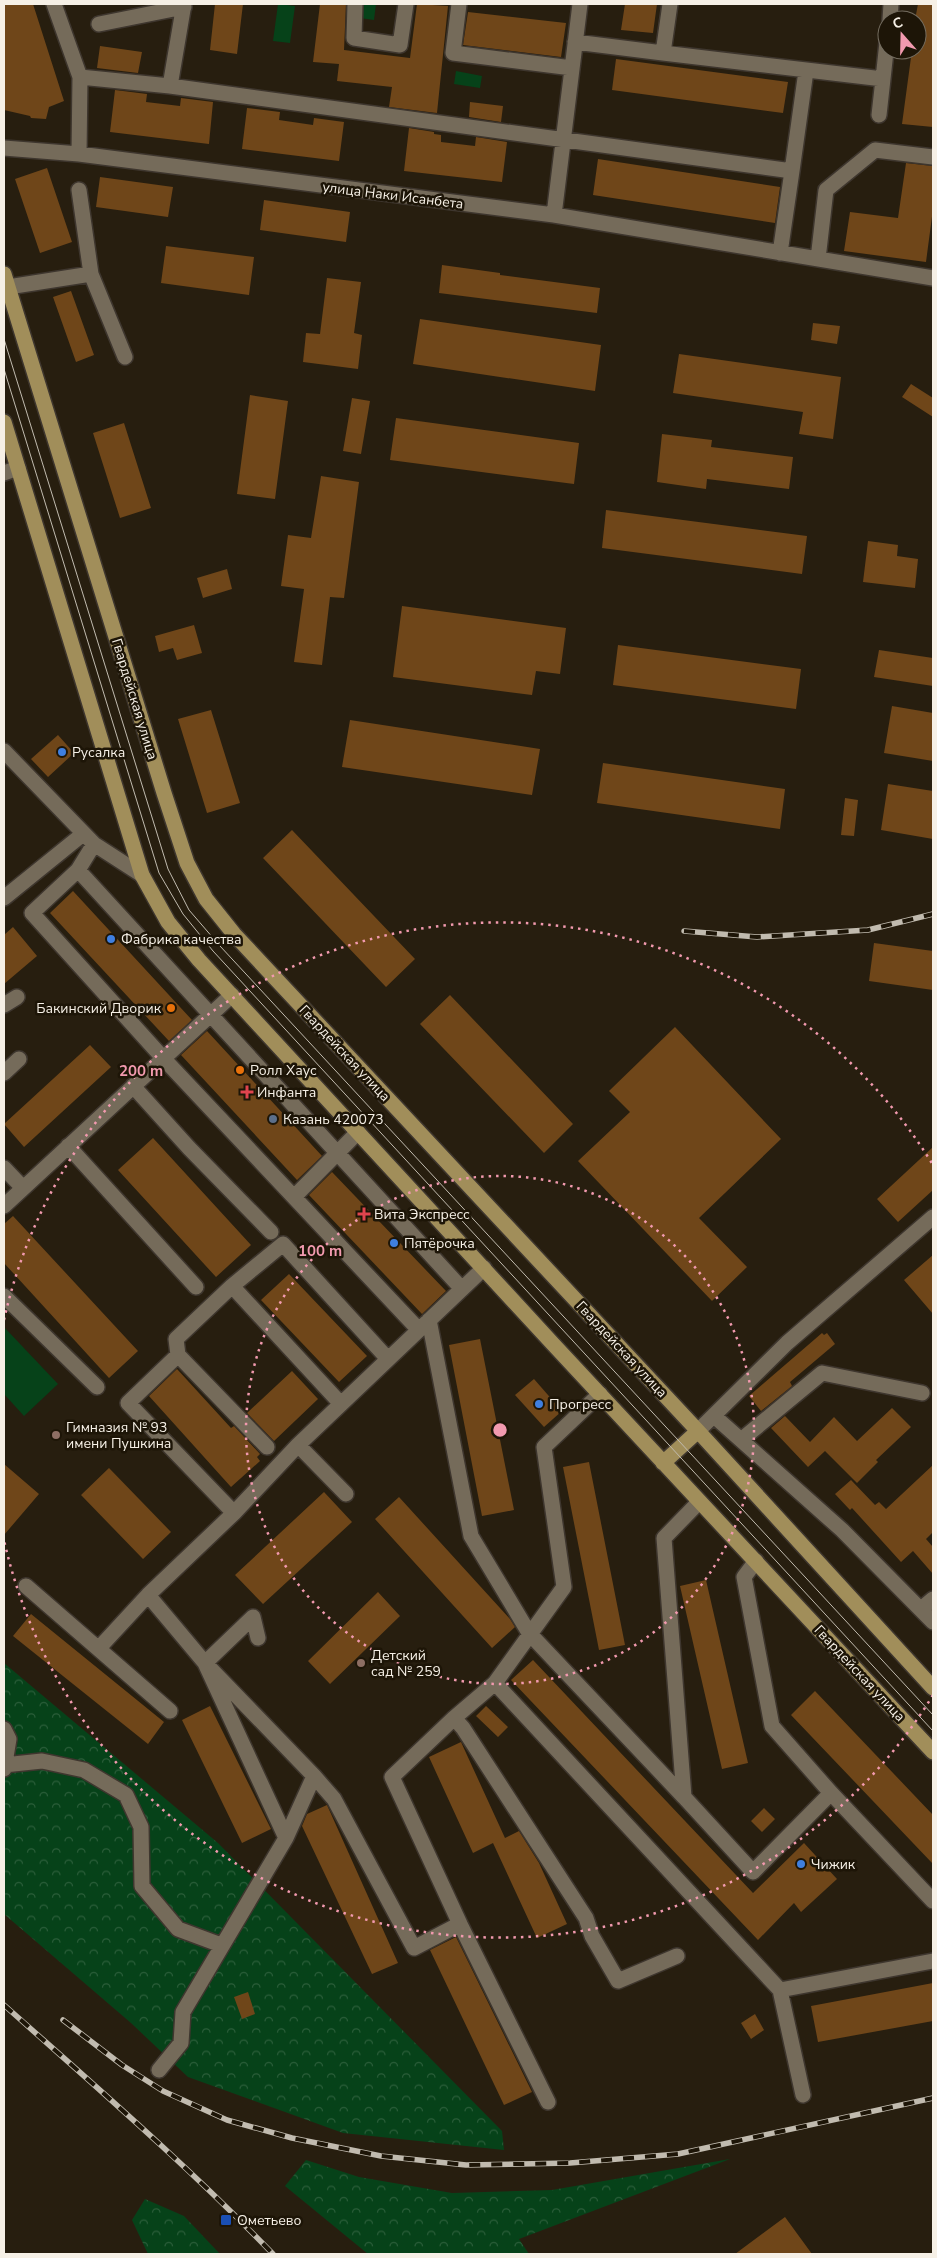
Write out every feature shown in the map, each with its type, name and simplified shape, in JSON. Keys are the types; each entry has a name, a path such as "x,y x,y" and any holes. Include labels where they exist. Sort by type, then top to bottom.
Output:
{"main road":[{"name":"Гвардейская улица","path":"5,283 170,811 187,863 206,899 248,948 698,1431 933,1688"},
{"name":"Гвардейская улица","path":"4,422 11,471 142,875 168,922 199,960 699,1502 933,1752"},
{"path":"663,1463 698,1431"}],"street":[{"path":"54,4 80,77 79,154"},
{"path":"355,4 354,38 400,45 406,4"},
{"path":"460,4 453,53 572,68"},
{"path":"554,215 580,4"},
{"path":"663,53 670,4"},
{"path":"99,24 184,5 170,86"},
{"path":"575,42 883,79"},
{"path":"879,115 885,60"},
{"path":"780,254 806,71"},
{"path":"80,77 170,86 792,171"},
{"name":"улица Наки Исанбета","path":"4,148 79,154 554,215 933,278"},
{"path":"818,259 826,190 876,150 933,157"},
{"path":"79,190 91,274 124,357"},
{"path":"5,283 91,274"},
{"path":"4,752 94,844 142,875"},
{"path":"6,891 83,834"},
{"path":"94,844 78,870 32,913 163,1058 294,1197 424,1325 471,1536 529,1633 753,1872 831,1793"},
{"path":"78,870 462,1289"},
{"path":"4,1206 232,995"},
{"path":"4,1073 19,1060"},
{"path":"133,1086 189,1148 271,1232"},
{"path":"294,1197 358,1132"},
{"path":"68,1146 196,1287"},
{"path":"4,1168 23,1188"},
{"path":"698,1431 787,1343 933,1217"},
{"path":"267,1448 178,1355 176,1339 232,1286 283,1244 388,1359"},
{"path":"99,1648 148,1595 234,1513 298,1445 484,1268"},
{"path":"232,1286 340,1404"},
{"path":"4,1296 98,1387"},
{"path":"178,1355 128,1403 234,1513"},
{"path":"741,1440 822,1373 922,1393"},
{"path":"548,2102 460,1924 392,1776 495,1683 529,1633 564,1587 544,1447 600,1394"},
{"path":"714,1416 842,1530 933,1622"},
{"path":"298,1445 346,1494"},
{"path":"684,1797 664,1538 699,1502"},
{"path":"756,1561 744,1577 772,1726 831,1793 933,1902"},
{"path":"26,1586 170,1711"},
{"path":"148,1595 205,1663 334,1799 414,1948 460,1924"},
{"path":"920,1609 933,1599"},
{"path":"205,1663 253,1617 258,1638"},
{"path":"205,1663 286,1838"},
{"path":"495,1683 780,1990 803,2095"},
{"path":"454,1718 463,1728 586,1918 592,1936 618,1982 676,1956"},
{"path":"4,1729 9,1739 4,1767 42,1761 84,1770 126,1796 141,1827 142,1886 178,1929 221,1945"},
{"path":"158,2070 181,2043 183,2012 286,1838 314,1776"},
{"path":"780,1990 933,1961"}],"green space":[{"path":"278,4 295,6 290,43 273,41"},
{"path":"361,4 376,4 374,20 360,18"},
{"path":"456,71 482,76 480,88 454,84"},
{"path":"4,1327 58,1384 24,1416 4,1394"},
{"path":"4,1663 218,1843 502,2131 504,2150 343,2133 188,2077 131,2023 4,1914"},
{"path":"730,2159 519,2239 529,2254 368,2254 285,2186 306,2160 359,2177 452,2193 552,2190"},
{"path":"145,2199 184,2216 220,2254 148,2254 132,2220"}],"building":[{"path":"4,4 33,4 64,101 49,107 46,119 31,118 30,116 4,110"},
{"path":"215,4 243,4 237,54 210,50"},
{"path":"320,4 346,4 344,50 410,58 417,4 448,6 437,113 389,107 392,87 337,81 339,64 313,62"},
{"path":"625,4 657,4 653,33 621,30"},
{"path":"918,4 933,4 933,127 902,124 911,60 927,60 927,10 917,10"},
{"path":"468,12 566,23 561,57 463,45"},
{"path":"100,46 142,52 138,73 97,68"},
{"path":"616,59 788,82 783,113 612,90"},
{"path":"115,90 147,94 146,102 180,106 181,98 213,102 209,144 110,132"},
{"path":"470,102 503,106 501,122 469,117"},
{"path":"247,108 280,112 279,120 313,125 314,118 344,122 339,161 242,149"},
{"path":"409,128 441,135 441,142 475,146 476,137 507,142 502,182 404,171"},
{"path":"598,159 780,187 775,223 593,195"},
{"path":"906,163 933,166 933,209 926,262 844,251 850,212 898,218"},
{"path":"47,168 72,242 40,253 15,179"},
{"path":"100,177 173,187 168,217 96,207"},
{"path":"264,200 350,212 346,242 260,230"},
{"path":"166,246 254,257 249,295 161,283"},
{"path":"442,265 500,273 500,275 600,288 597,313 439,293"},
{"path":"327,278 361,282 354,333 362,335 358,369 303,362 306,333 320,334"},
{"path":"71,291 94,355 76,362 53,297"},
{"path":"420,319 601,345 595,391 413,364"},
{"path":"813,323 840,326 837,344 811,340"},
{"path":"679,354 841,377 833,439 799,434 803,412 673,393"},
{"path":"911,384 933,398 933,417 902,397"},
{"path":"250,395 288,401 275,499 237,494"},
{"path":"352,398 370,401 361,454 343,451"},
{"path":"396,418 579,443 574,484 390,460"},
{"path":"124,423 151,508 120,518 93,433"},
{"path":"662,434 712,440 711,447 793,457 789,489 707,479 706,489 657,482"},
{"path":"321,476 359,482 344,598 330,597 322,665 294,662 304,589 281,586 288,535 311,538"},
{"path":"606,510 807,536 802,574 602,548"},
{"path":"868,541 898,545 897,556 918,559 915,588 863,582"},
{"path":"227,569 232,589 203,598 197,578"},
{"path":"402,606 566,628 560,674 536,671 532,695 393,677"},
{"path":"194,625 202,653 177,660 173,648 159,652 155,636"},
{"path":"618,645 801,669 796,709 613,685"},
{"path":"879,650 933,658 933,686 874,677"},
{"path":"892,706 933,713 933,761 884,753"},
{"path":"211,710 240,803 207,813 178,719"},
{"path":"350,720 540,749 532,795 342,767"},
{"path":"58,735 74,753 48,777 31,759"},
{"path":"603,763 785,789 780,829 597,803"},
{"path":"888,784 933,791 933,839 881,830"},
{"path":"845,798 858,800 854,836 841,835"},
{"path":"292,830 415,959 386,987 263,858"},
{"path":"73,891 192,1020 169,1041 50,913"},
{"path":"13,927 37,956 4,984 4,935"},
{"path":"874,943 933,951 933,990 869,981"},
{"path":"450,995 573,1124 544,1153 420,1024"},
{"path":"675,1027 781,1139 699,1218 747,1267 712,1301 578,1161 630,1112 609,1091"},
{"path":"207,1031 322,1156 297,1180 181,1055"},
{"path":"90,1045 111,1067 24,1147 4,1124"},
{"path":"153,1138 251,1245 216,1277 118,1170"},
{"path":"933,1147 933,1190 898,1222 877,1199"},
{"path":"332,1172 446,1291 422,1314 309,1195"},
{"path":"13,1216 138,1351 109,1378 4,1263 4,1224"},
{"path":"933,1255 933,1314 904,1280"},
{"path":"289,1274 367,1356 339,1382 261,1300"},
{"path":"822,1333 824,1335 827,1333 835,1344 790,1382 792,1386 761,1411 749,1396"},
{"path":"480,1339 514,1510 482,1516 449,1345"},
{"path":"177,1369 231,1428 234,1426 260,1454 257,1457 260,1461 231,1487 149,1396"},
{"path":"292,1371 318,1399 274,1441 247,1413"},
{"path":"534,1379 562,1411 544,1427 515,1395"},
{"path":"892,1408 911,1427 876,1460 878,1462 857,1483 825,1451 808,1467 771,1428 785,1416 810,1442 834,1417 857,1441"},
{"path":"589,1462 625,1645 599,1650 563,1467"},
{"path":"4,1464 39,1494 4,1535"},
{"path":"933,1465 933,1532 926,1539 933,1547 933,1574 913,1551 901,1562 852,1508 850,1510 835,1494 851,1480 875,1505 879,1502 886,1509"},
{"path":"109,1468 171,1532 143,1559 81,1495"},
{"path":"324,1492 352,1522 263,1604 235,1575"},
{"path":"399,1497 510,1619 515,1627 492,1648 375,1519"},
{"path":"706,1580 748,1763 722,1769 680,1586"},
{"path":"378,1592 400,1616 330,1684 308,1661"},
{"path":"31,1614 164,1722 148,1744 13,1636"},
{"path":"533,1660 753,1893 804,1843 837,1879 801,1912 794,1903 758,1940 511,1680"},
{"path":"815,1691 933,1815 933,1864 791,1715"},
{"path":"210,1706 271,1829 242,1843 182,1720"},
{"path":"486,1706 508,1727 498,1737 476,1716"},
{"path":"461,1742 505,1838 519,1831 539,1863 567,1924 537,1938 493,1843 473,1853 429,1757"},
{"path":"327,1805 398,1963 372,1974 302,1826 307,1814"},
{"path":"764,1808 775,1819 762,1832 751,1821"},
{"path":"456,1937 532,2092 504,2105 430,1950"},
{"path":"933,1983 933,2021 818,2042 811,2006"},
{"path":"248,1992 255,2014 242,2019 234,1997"},
{"path":"755,2014 764,2030 751,2039 741,2023"},
{"path":"785,2217 812,2254 735,2254"}],"tram line":[{"path":"4,339 168,869 189,910 220,946 933,1715"},
{"path":"4,369 159,873 183,914 213,951 933,1731"}],"railway":[{"path":"684,931 757,937 868,930 933,914"},
{"path":"4,2005 175,2158 273,2254"},
{"path":"63,2020 122,2065 163,2091 227,2120 292,2138 381,2156 466,2165 570,2163 678,2154 933,2098"}],"place":[{"name":"Русалка","path":"62,752"},
{"name":"Фабрика качества","path":"111,939"},
{"name":"Бакинский Дворик","path":"171,1008"},
{"name":"Ролл Хаус","path":"240,1070"},
{"name":"Инфанта","path":"247,1092"},
{"name":"Казань 420073","path":"273,1119"},
{"name":"Вита Экспресс","path":"364,1214"},
{"name":"Пятёрочка","path":"394,1243"},
{"name":"Прогресс","path":"539,1404"},
{"name":"Гимназия № 93 имени Пушкина","path":"56,1435"},
{"name":"Детский сад № 259","path":"361,1663"},
{"name":"Чижик","path":"801,1864"},
{"name":"Ометьево","path":"226,2220"}]}
